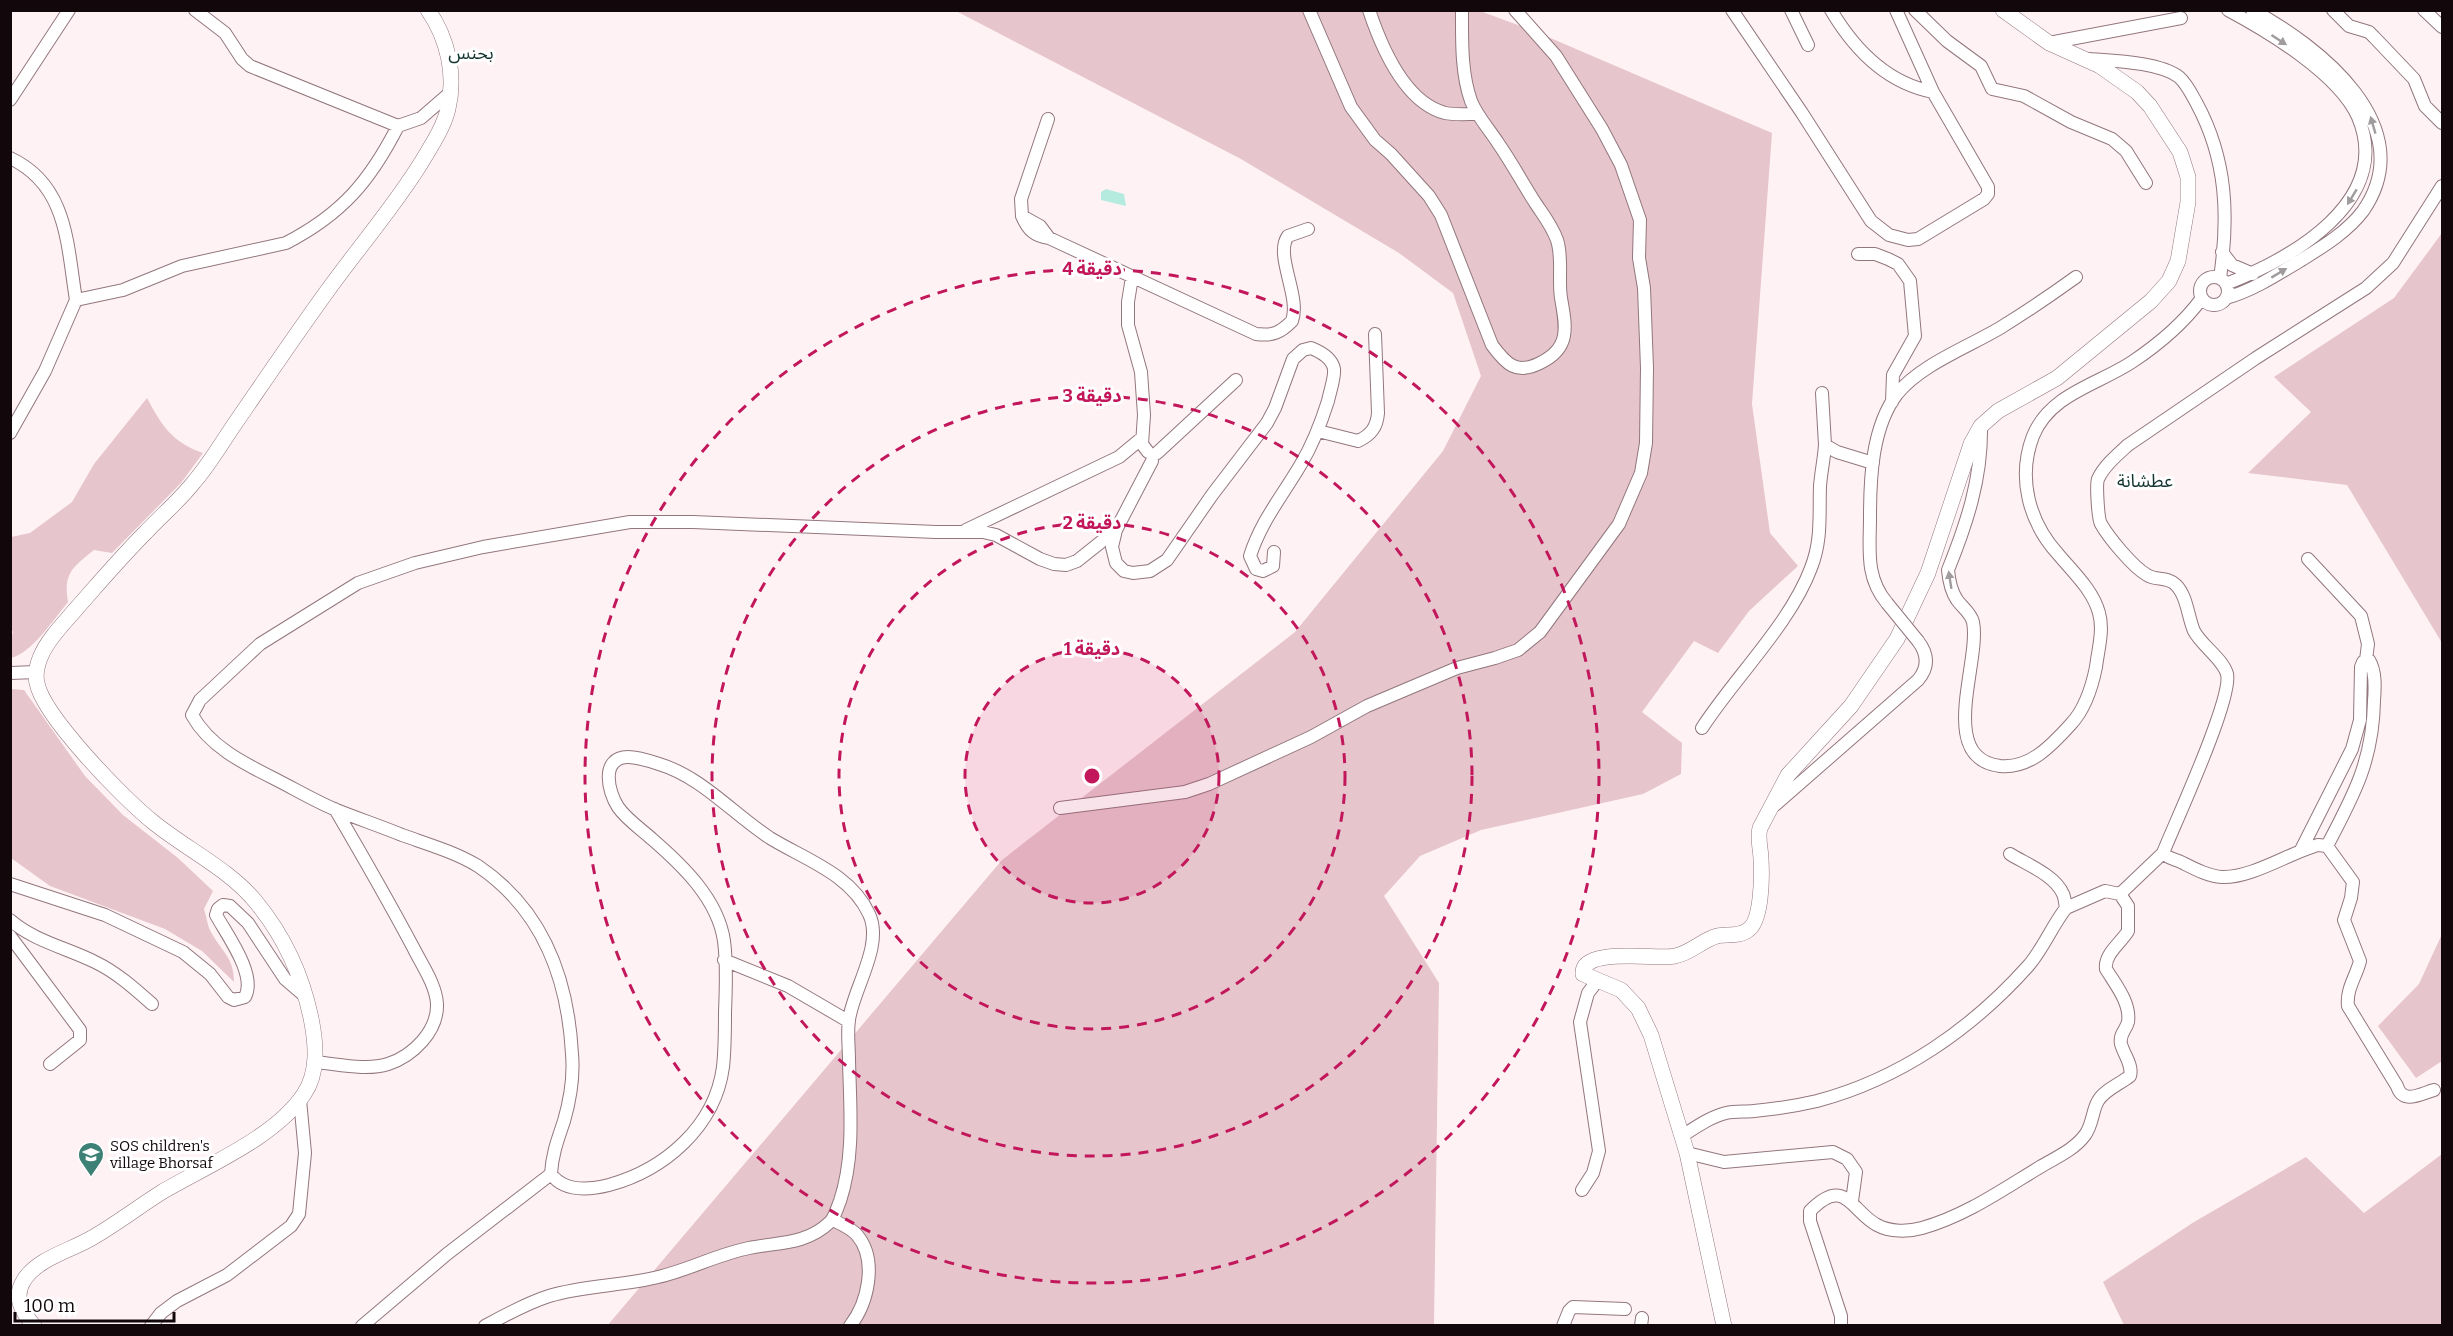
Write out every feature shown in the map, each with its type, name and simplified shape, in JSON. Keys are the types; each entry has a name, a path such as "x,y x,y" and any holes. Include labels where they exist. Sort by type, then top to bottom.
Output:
{"main road":[{"path":"34,1326 21,1309 16,1280 38,1265 109,1228 159,1194 261,1135 282,1119 300,1100 311,1082 315,1062 314,1033 306,997 286,945 253,897 149,820 108,780 48,707 36,683 36,672 40,655 66,620 128,550 195,482 330,288 401,195 435,141 445,118 451,92 449,57 438,25 428,10"},
{"path":"1724,1326 1687,1154 1651,1035 1638,1008 1621,990 1588,978 1583,974 1583,969 1585,965 1603,957 1674,957 1710,939 1738,935 1752,927 1757,920 1759,909 1761,861 1758,835 1788,775 1851,706 1897,639 1928,573 1971,444 1981,426 2013,401 2057,378 2099,346 2151,301 2169,281 2178,261 2188,202 2188,177 2180,152 2144,99 2106,70 2049,43 2004,10"}],"street":[{"path":"10,100 69,10"},
{"path":"195,10 225,33 242,59 250,66 398,126"},
{"path":"1309,10 1351,108 1375,140 1429,196 1441,215 1492,345 1503,360 1514,368 1531,368 1553,357 1562,345 1566,327 1559,286 1560,249 1550,224 1471,100 1464,64 1462,10"},
{"path":"1369,10 1386,56 1412,91 1425,103 1444,112 1478,114"},
{"path":"1060,808 1185,792 1201,787 1311,737 1367,706 1408,688 1457,668 1518,650 1540,632 1619,524 1641,473 1646,443 1647,368 1644,288 1639,258 1640,220 1620,165 1602,129 1556,56 1515,10"},
{"path":"1732,10 1871,221 1889,235 1918,239 1984,199 1988,194 1988,187 1933,92 1896,11"},
{"path":"1791,10 1808,45"},
{"path":"1831,10 1864,56 1909,87 1933,92"},
{"path":"1915,10 1947,41 1981,66 1992,89 2024,96 2071,122 2112,139 2126,151 2146,183"},
{"path":"2213,305 2202,298 2200,293 2202,283 2253,273 2306,241 2345,208 2360,182 2364,168 2365,148 2358,117 2338,90 2289,47 2228,10"},
{"path":"2180,325 2213,305 2220,304 2226,298 2251,289 2280,273 2346,229 2363,211 2370,198 2379,167 2374,123 2368,110 2350,85 2330,64 2252,10"},
{"path":"2333,10 2349,26 2369,32 2374,37 2414,79 2425,106 2442,123"},
{"path":"2424,10 2442,27"},
{"path":"2049,43 2181,18"},
{"path":"2085,59 2142,65 2170,72 2185,83 2205,120 2219,162 2224,187 2219,280 2226,298"},
{"path":"76,300 123,290 182,266 286,243 301,235 338,208 363,184 398,126 421,118 451,92"},
{"path":"1048,119 1021,199 1022,216 1040,226 1049,238 1256,334 1276,334 1292,321 1295,313 1284,242 1292,234 1308,228"},
{"path":"10,158 33,172 51,191 65,232 76,300 45,371 10,433"},
{"path":"2120,894 2163,853 2216,724 2228,675 2222,663 2205,647 2194,629 2176,585 2170,579 2148,576 2133,563 2100,522 2098,480 2114,458 2128,445 2256,358 2366,288 2393,263 2442,186"},
{"path":"1858,254 1875,254 1898,264 1910,281 1915,336 1893,375 1892,404"},
{"path":"2221,255 2232,265 2253,273"},
{"path":"1132,277 1128,302 1128,325 1141,372 1144,415 1142,444 1152,455"},
{"path":"1770,810 1924,673 1927,660 1923,647 1875,586 1870,568 1873,463 1879,435 1897,394 1912,378 2001,327 2076,277"},
{"path":"1981,426 1981,457 1976,486 1969,513 1948,570 1951,589 1972,620 1973,631 1964,729 1966,740 1980,759 2001,766 2024,764 2040,754 2074,722 2089,696 2100,630 2099,613 2095,602 2043,534 2033,516 2027,490 2028,450 2041,420 2056,405 2132,363 2164,340 2180,325 2202,298"},
{"path":"1318,431 1358,441 1374,430 1378,422 1375,334"},
{"path":"1236,380 1152,455 1116,530 1112,553 1116,563 1124,571 1133,573 1150,571 1167,560 1212,495 1267,423 1293,359 1307,348 1324,355 1334,368 1330,394 1318,431 1256,538 1250,556 1256,569 1263,571 1273,566 1274,552"},
{"path":"1702,728 1797,598 1811,568 1821,531 1820,485 1825,445 1822,393"},
{"path":"964,531 1119,456 1142,438"},
{"path":"1825,445 1837,452 1873,463"},
{"path":"484,1326 547,1296 658,1277 749,1248 792,1242 804,1238 833,1220 848,1176 850,1128 848,1022 865,969 873,933 870,915 855,894 828,870 769,837 720,799 675,770 627,756 618,759 608,771 608,779 617,806 672,858 702,891 719,921 724,941 726,1000 723,1069 710,1105 695,1131 670,1157 635,1177 622,1181 580,1189 566,1186 556,1181 551,1174 554,1147 568,1106 573,1056 563,991 553,955 521,906 478,866 371,821 335,809 240,762 200,731 192,716 200,700 260,644 358,584 415,563 483,547 630,522 693,522 936,532 964,531 996,535 1040,559 1066,565 1077,561 1116,530"},
{"path":"2301,850 2352,749 2360,720 2361,667 2366,660 2368,644 2361,616 2308,559"},
{"path":"2327,846 2355,791 2373,736 2375,692 2373,669 2369,660 2366,660"},
{"path":"10,673 36,672"},
{"path":"315,1062 367,1067 389,1064 406,1055 430,1032 435,1020 437,1002 428,975 335,809"},
{"path":"2163,853 2166,857 2178,860 2201,872 2221,877 2241,875 2318,844 2327,846 2353,882 2344,920 2360,961 2347,997 2348,1006 2403,1097 2413,1097 2434,1090"},
{"path":"2010,854 2055,884 2063,893 2066,908"},
{"path":"10,884 105,915 183,952 210,974 228,997 234,1000 245,997 248,984 241,960 216,915 218,909 223,905 230,906 248,923 285,980 306,997"},
{"path":"1682,1136 1710,1119 1727,1112 1785,1108 1816,1101 1899,1070 1956,1033 2012,982 2047,942 2057,920 2066,908 2105,891 2120,894 2128,906 2128,931 2107,956 2105,962 2106,969 2128,1007 2128,1023 2121,1041 2131,1070 2130,1076 2098,1100 2094,1119 2085,1135 2070,1149 1986,1200 1921,1228 1889,1230 1876,1225 1852,1201 1840,1196 1826,1198 1810,1211 1810,1221 1841,1316 1841,1326"},
{"path":"10,920 30,934 96,962 128,983 152,1004"},
{"path":"10,936 80,1030 80,1040 50,1064"},
{"path":"724,960 788,986 848,1022"},
{"path":"1582,1190 1593,1173 1599,1151 1580,1022 1588,993 1598,980"},
{"path":"151,1326 161,1313 177,1301 227,1275 291,1226 298,1214 305,1153 300,1100"},
{"path":"1687,1154 1724,1162 1833,1152 1846,1159 1856,1172 1852,1201"},
{"path":"362,1326 447,1254 551,1174"},
{"path":"833,1220 857,1235 868,1257 862,1308 850,1326"},
{"path":"1563,1326 1573,1307 1625,1309"}],"shaded area":[{"path":"956,11 1480,11 1534,31 1772,133 1752,404 1770,533 1798,566 1749,611 1718,653 1694,641 1642,712 1682,743 1681,774 1643,794 1481,830 1420,856 1384,896 1439,983 1434,1325 607,1326 1002,860 1295,632 1443,451 1481,376 1453,293 1399,253 1241,159"},
{"path":"1106,189 1124,194 1126,206 1101,200 1101,192"},
{"path":"2442,233 2442,643 2347,485 2248,473 2311,412 2274,377 2394,298"},
{"path":"147,398 169,432 183,444 203,453 181,483 112,553 94,550 75,566 68,577 68,602 35,643 11,658 13,632 10,626 11,537 30,533 72,502 94,464"},
{"path":"11,689 24,690 85,776 123,815 178,858 213,891 204,909 213,936 229,959 234,982 202,951 165,929 50,886 11,858"},
{"path":"2442,934 2442,1061 2416,1078 2378,1026 2419,984"},
{"path":"2442,1154 2442,1325 2124,1325 2103,1282 2194,1222 2306,1157 2364,1213"}],"place":[{"name":"SOS children's village Bhorsaf","path":"91,1178"}],"district":[{"name":"بحنس","path":"471,53"},
{"name":"عطشانة","path":"2145,481"}]}
